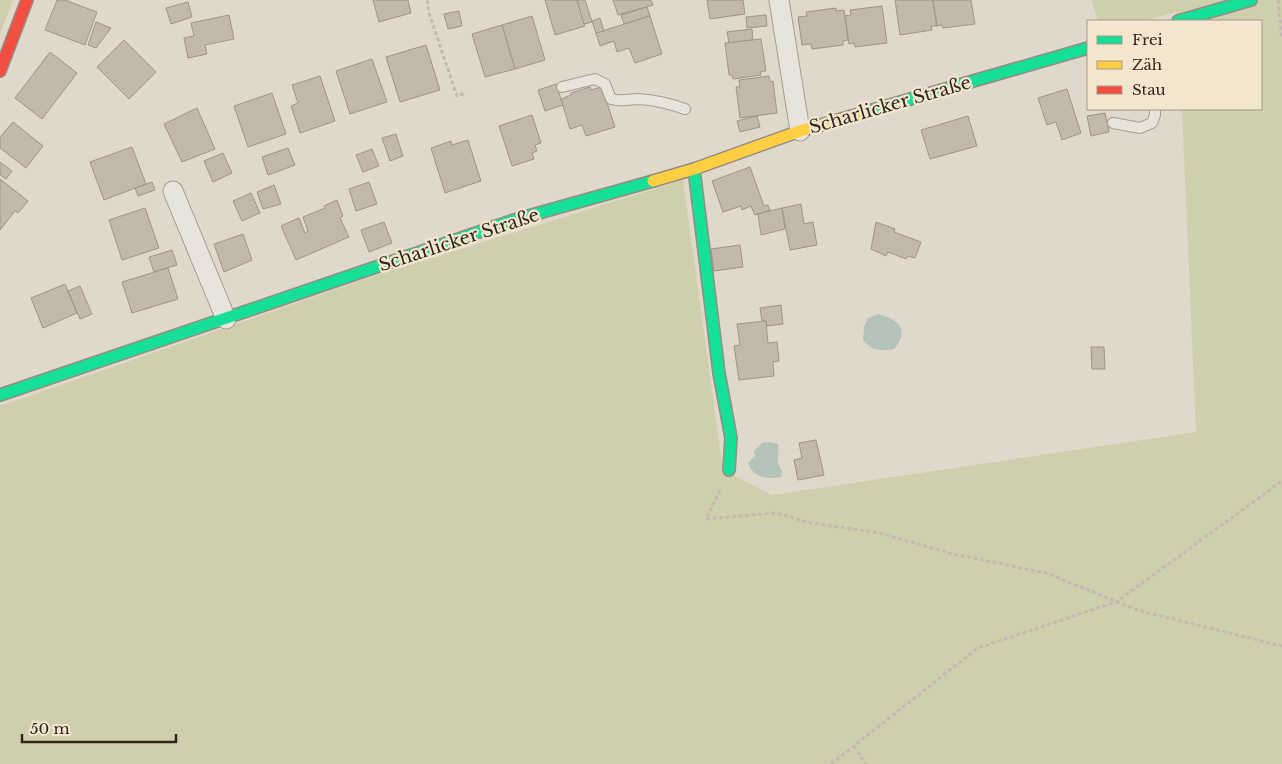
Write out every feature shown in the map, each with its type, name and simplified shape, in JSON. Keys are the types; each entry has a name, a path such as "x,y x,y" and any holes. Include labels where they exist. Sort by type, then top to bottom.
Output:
{"street":[{"path":"0,71 27,0"},
{"path":"779,0 800,131"},
{"path":"1181,20 1251,0"},
{"name":"Scharlicker Straße","path":"0,395 514,220 694,169 800,131 1087,48"},
{"path":"694,169 719,373 731,438 729,470"},
{"path":"173,191 226,319"}],"lane":[{"path":"562,87 595,79 605,84 611,99 617,101 636,99 662,100 685,109"},
{"path":"1113,123 1140,128 1152,123 1155,110"}],"path":[{"path":"427,0 429,13 458,96 466,93"},
{"path":"1278,0 1282,39"},
{"path":"729,470 706,519 776,513 811,523 880,533 949,553 1046,573 1137,610 1282,646"},
{"path":"831,764 978,648 1116,602 1282,482"},
{"path":"854,746 866,764"}],"green space":[{"path":"0,0 13,0 0,34"},
{"path":"1091,0 1282,0 1282,764 0,764 0,406 371,277 683,180 723,470 772,495 1196,432 1182,110 1262,110 1262,20 1178,20 1177,12 1147,20 1098,20"}],"shaded area":[{"path":"879,314 892,319 902,331 899,342 894,349 877,349 863,340 864,327 868,318"},
{"path":"762,443 778,444 778,461 782,471 781,477 766,478 761,476 753,472 748,463 755,456 754,451"}],"building":[{"path":"57,0 65,0 97,12 85,45 45,30"},
{"path":"373,0 408,0 411,13 379,22"},
{"path":"545,0 577,0 585,26 555,35"},
{"path":"577,0 585,0 592,22 584,24"},
{"path":"613,0 651,0 653,5 618,15"},
{"path":"707,0 743,0 745,14 710,19"},
{"path":"895,0 933,0 937,26 931,26 932,30 900,35"},
{"path":"933,0 971,0 975,24 943,28 942,25 937,26"},
{"path":"188,2 192,17 171,24 166,8"},
{"path":"882,6 887,43 855,47 854,43 849,44 845,16 851,15 850,10"},
{"path":"647,7 650,16 624,24 621,15"},
{"path":"836,8 836,11 844,10 848,40 843,41 843,45 812,49 811,44 802,45 798,17 807,16 806,12"},
{"path":"459,11 462,26 448,29 444,14"},
{"path":"229,15 234,39 205,45 207,54 188,58 184,38 194,36 191,23"},
{"path":"766,15 767,26 747,28 746,17"},
{"path":"532,16 545,60 515,69 502,25"},
{"path":"650,16 662,54 635,63 629,48 617,52 614,41 600,46 596,33"},
{"path":"600,18 604,31 596,33 592,21"},
{"path":"96,22 111,28 96,48 88,45"},
{"path":"502,25 515,69 485,77 472,34"},
{"path":"752,29 753,40 729,43 727,32"},
{"path":"761,39 766,71 760,72 761,75 733,79 732,75 729,75 725,43"},
{"path":"124,40 156,72 129,99 97,67"},
{"path":"426,45 440,90 400,102 386,57"},
{"path":"50,52 77,73 42,119 15,98"},
{"path":"372,59 387,102 350,114 336,71"},
{"path":"320,76 335,121 300,133 291,106 298,103 292,85"},
{"path":"769,76 770,82 773,81 777,113 740,118 736,87 740,87 739,80"},
{"path":"556,84 563,105 545,111 538,90"},
{"path":"590,87 591,90 602,87 615,127 586,136 582,125 570,129 561,99 571,95 571,93"},
{"path":"1067,89 1081,133 1062,140 1056,122 1047,125 1038,98"},
{"path":"272,93 286,134 248,147 234,106"},
{"path":"197,108 215,149 182,162 164,124"},
{"path":"1105,113 1109,132 1091,136 1087,116"},
{"path":"532,115 541,143 535,145 537,151 532,153 534,159 512,166 499,126"},
{"path":"757,116 760,127 740,132 737,121"},
{"path":"968,116 977,146 930,159 921,130"},
{"path":"13,122 43,146 26,168 0,148 0,137"},
{"path":"396,134 403,156 390,161 382,138"},
{"path":"468,140 481,181 445,193 431,148 451,141 452,145"},
{"path":"132,147 146,184 104,200 90,162"},
{"path":"288,148 295,165 268,175 262,157"},
{"path":"372,149 379,166 363,172 356,155"},
{"path":"223,153 232,173 213,182 204,161"},
{"path":"0,162 12,171 6,179 0,175"},
{"path":"750,167 764,206 768,205 770,210 755,215 751,206 742,210 741,206 723,212 712,181"},
{"path":"0,179 28,201 18,213 15,211 0,230"},
{"path":"152,182 155,190 138,196 135,188"},
{"path":"369,182 377,204 356,211 349,189"},
{"path":"274,185 281,204 263,209 257,192"},
{"path":"251,193 260,213 242,221 233,201"},
{"path":"337,200 343,216 340,218 349,237 296,260 281,226 299,218 305,233 308,231 303,217 325,208 324,206"},
{"path":"801,204 804,224 813,222 817,245 790,250 782,208"},
{"path":"145,208 159,248 122,260 109,220"},
{"path":"782,208 785,229 761,235 758,214"},
{"path":"384,222 392,243 369,252 361,230"},
{"path":"876,222 895,229 894,232 921,242 915,258 908,256 906,259 888,252 886,256 871,249"},
{"path":"243,234 252,260 224,272 214,244"},
{"path":"740,245 743,267 714,271 711,249"},
{"path":"172,250 177,265 154,272 149,257"},
{"path":"168,268 178,299 132,313 122,282"},
{"path":"65,284 77,313 43,328 31,298"},
{"path":"80,286 92,314 80,319 68,291"},
{"path":"781,305 783,324 767,326 766,321 762,321 760,308"},
{"path":"766,321 768,343 777,342 779,361 773,362 774,376 739,380 734,346 740,345 737,324"},
{"path":"1091,347 1104,347 1105,369 1092,369"},
{"path":"816,440 824,475 798,480 794,460 802,458 799,443"}],"traffic: fast":[{"path":"1181,20 1251,0"},
{"path":"869,111 1087,48"},
{"path":"694,169 719,373 731,438 729,470"},
{"path":"0,395 514,220 653,181"}],"traffic: slow":[{"path":"653,181 694,169 800,131 869,111"}],"traffic: jam":[{"path":"0,71 27,0"}]}
